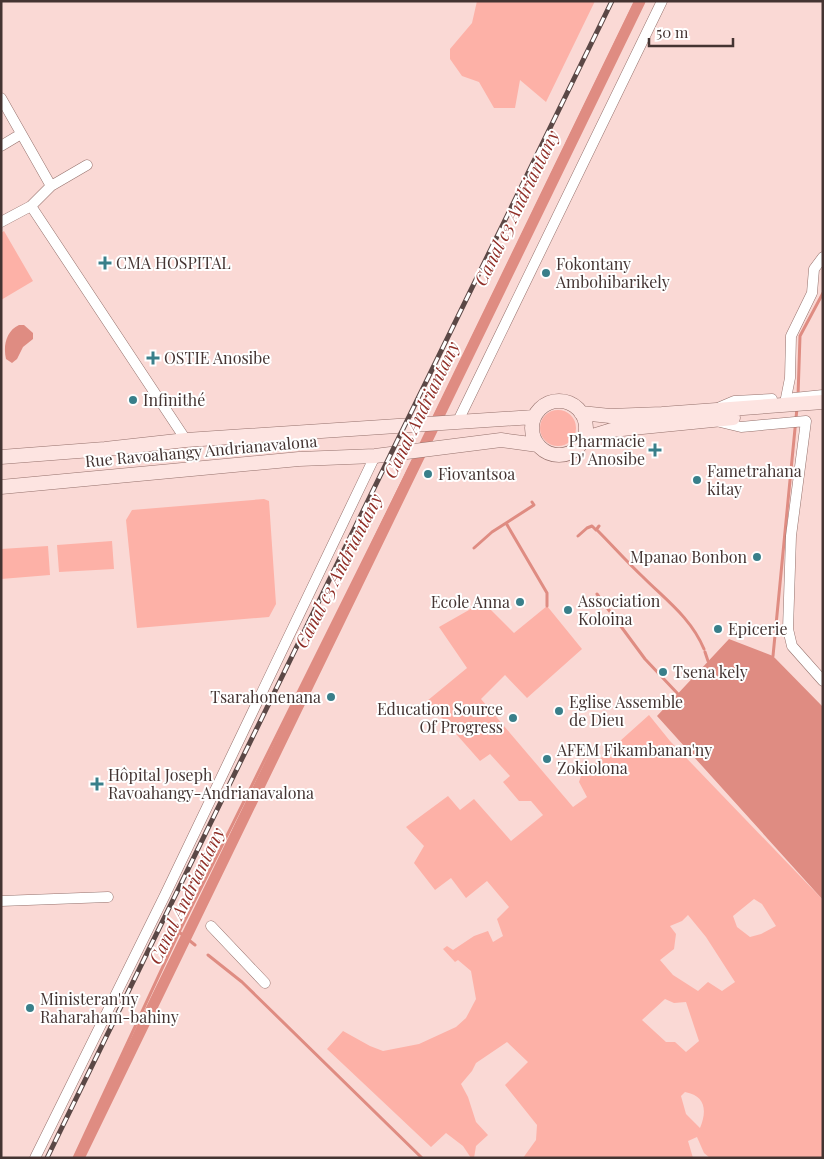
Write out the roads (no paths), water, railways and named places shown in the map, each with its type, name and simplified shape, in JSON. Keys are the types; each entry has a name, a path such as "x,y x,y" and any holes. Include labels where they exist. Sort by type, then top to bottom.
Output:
{"main road":[{"path":"581,413 585,426 583,439 578,447 561,455 545,451 538,445 532,431 534,417 542,407 556,401 566,402 581,413 610,416 711,415"},
{"path":"583,439 612,430 711,415 791,408 814,408"},
{"name":"Rue Ravoahangy Andrianavalona","path":"1,457 105,450 186,440 534,417"},
{"name":"Rue Ravoahangy Andrianavalona","path":"1,487 299,459 375,456 502,440 538,445"}],"street":[{"path":"458,421 662,1"},
{"path":"1,98 51,186"},
{"path":"1,146 21,134"},
{"path":"1,222 31,206 51,186 87,166"},
{"path":"31,206 186,440"},
{"path":"791,408 791,336 812,293 814,269 823,257"},
{"path":"823,395 814,408 791,536 788,629 792,646 823,681"},
{"path":"35,1158 165,895 375,456"},
{"path":"1,901 108,896"},
{"path":"211,926 265,983"}],"waterway":[{"name":"Canal c3 Andriantany","path":"433,420 636,1"},
{"name":"Canal Andriantany","path":"79,1158 640,1"},
{"name":"Canal Andriantany","path":"798,396 800,336 823,293"},
{"name":"Canal Andriantany","path":"773,656 797,408"},
{"name":"Canal c3 Andriantany","path":"420,447 430,428"},
{"name":"Canal c3 Andriantany","path":"74,1158 179,932 416,455"},
{"path":"474,548 492,532 534,505 532,502"},
{"path":"506,523 547,593 547,606"},
{"path":"578,536 587,528 592,526 596,530 599,526"},
{"path":"597,530 685,619 699,638 704,649"},
{"path":"597,594 645,659 678,694"},
{"path":"705,652 708,661"},
{"name":"Canal Andriantany","path":"179,932 195,945"},
{"path":"208,955 242,982 422,1158"}],"railway":[{"path":"47,1158 612,1"}],"place":[{"name":"CMA HOSPITAL","path":"105,263"},
{"name":"Fokontany Ambohibarikely","path":"546,273"},
{"name":"OSTIE Anosibe","path":"153,358"},
{"name":"Infinithé","path":"133,400"},
{"name":"Pharmacie D' Anosibe","path":"655,450"},
{"name":"Fiovantsoa","path":"428,474"},
{"name":"Fametrahana kitay","path":"697,480"},
{"name":"Mpanao Bonbon","path":"757,557"},
{"name":"Ecole Anna","path":"520,602"},
{"name":"Association Koloina","path":"568,610"},
{"name":"Epicerie","path":"718,629"},
{"name":"Tsena kely","path":"663,672"},
{"name":"Tsarahonenana","path":"331,697"},
{"name":"Eglise Assemble de Dieu","path":"559,711"},
{"name":"Education Source Of Progress","path":"513,718"},
{"name":"AFEM Fikambanan'ny Zokiolona","path":"547,759"},
{"name":"Hôpital Joseph Ravoahangy-Andrianavalona","path":"97,784"},
{"name":"Ministeran'ny Raharaham-bahiny","path":"30,1008"}]}
